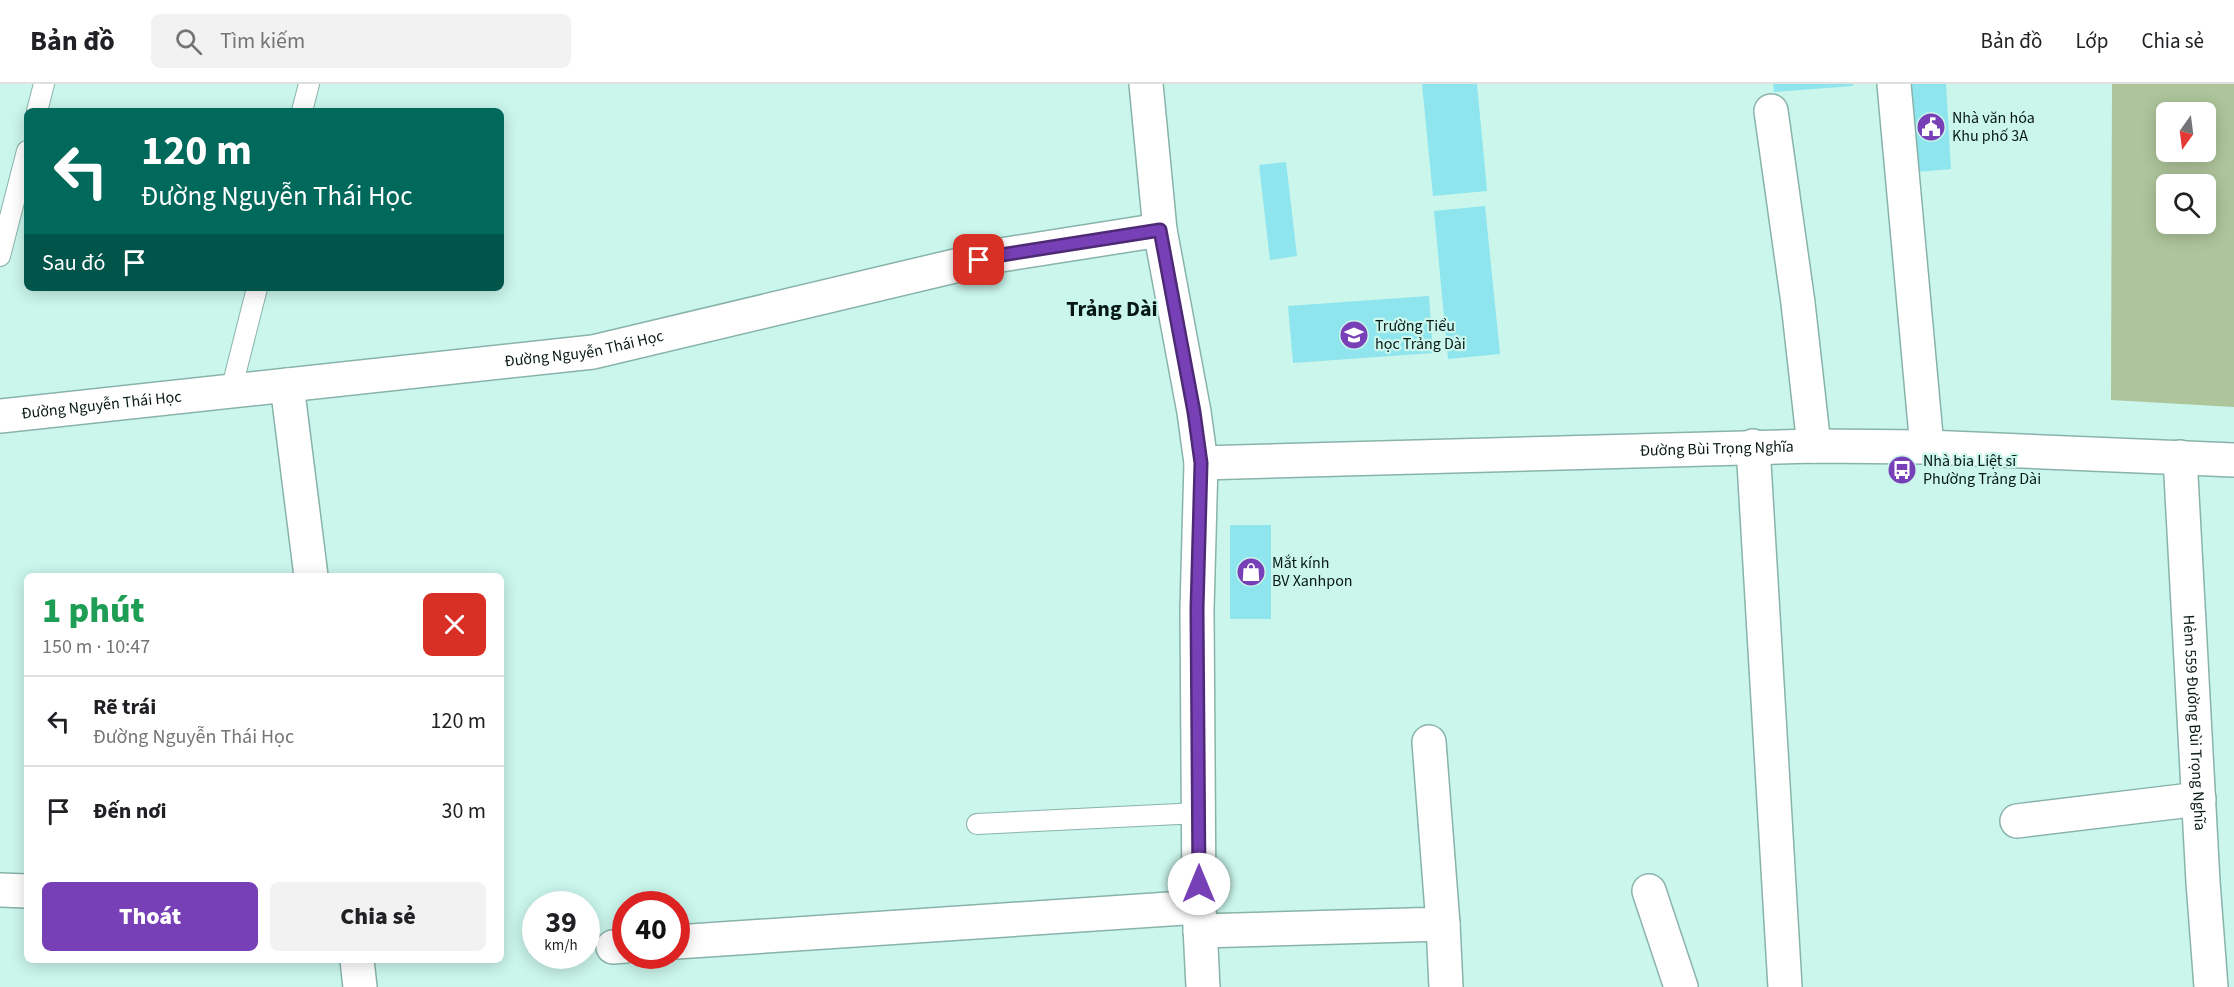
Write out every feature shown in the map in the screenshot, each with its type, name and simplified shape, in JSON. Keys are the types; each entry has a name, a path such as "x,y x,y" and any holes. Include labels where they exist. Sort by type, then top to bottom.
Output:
{"street":[{"path":"1146,84 1160,230 1194,412 1201,463 1197,609 1200,919 1203,987"},
{"path":"1894,84 1927,447"},
{"path":"1771,111 1798,303 1814,446"},
{"name":"Đường Nguyễn Thái Học","path":"0,416 593,352 1001,255 1160,230"},
{"path":"287,385 311,573"},
{"path":"1752,446 1785,987"},
{"name":"Đường Bùi Trọng Nghĩa","path":"1201,463 1752,446 1927,447 2234,460"},
{"name":"Hẻm 559 Đường Bùi Trọng Nghĩa","path":"2180,457 2203,882 2211,987"},
{"path":"1429,742 1446,987"},
{"path":"2017,821 2199,799"},
{"path":"0,890 24,891"},
{"path":"1650,891 1681,987"},
{"path":"690,941 1200,919 1443,924"},
{"path":"357,963 360,987"}],"lane":[{"path":"38,108 44,84"},
{"path":"303,108 309,84"},
{"path":"0,256 24,163"},
{"path":"231,391 256,291"},
{"path":"977,824 1199,813"}],"green space":[{"path":"2112,84 2234,84 2234,407 2111,400"}],"building":[{"path":"1422,84 1477,84 1487,191 1433,196"},
{"path":"1773,84 1853,84 1853,86 1774,92"},
{"name":"Nhà văn hóa Khu phố 3A","path":"1910,84 1946,84 1951,169 1917,172"},
{"path":"1286,162 1297,256 1270,260 1259,165"},
{"path":"1485,206 1500,354 1448,359 1434,211"},
{"path":"1429,296 1433,353 1293,363 1288,306"},
{"path":"1230,525 1271,525 1271,619 1230,619"}],"place":[{"name":"Nhà văn hóa Khu phố 3A","path":"1931,127"},
{"name":"Trường Tiểu học Trảng Dài","path":"1354,335"},
{"name":"Nhà bia Liệt sĩ Phường Trảng Dài","path":"1902,470"},
{"name":"Mắt kính BV Xanhpon","path":"1251,572"}],"district":[{"name":"Trảng Dài","path":"1112,309"}],"route":[{"path":"979,260 1160,230 1194,412 1201,463 1197,609 1199,884"}]}
